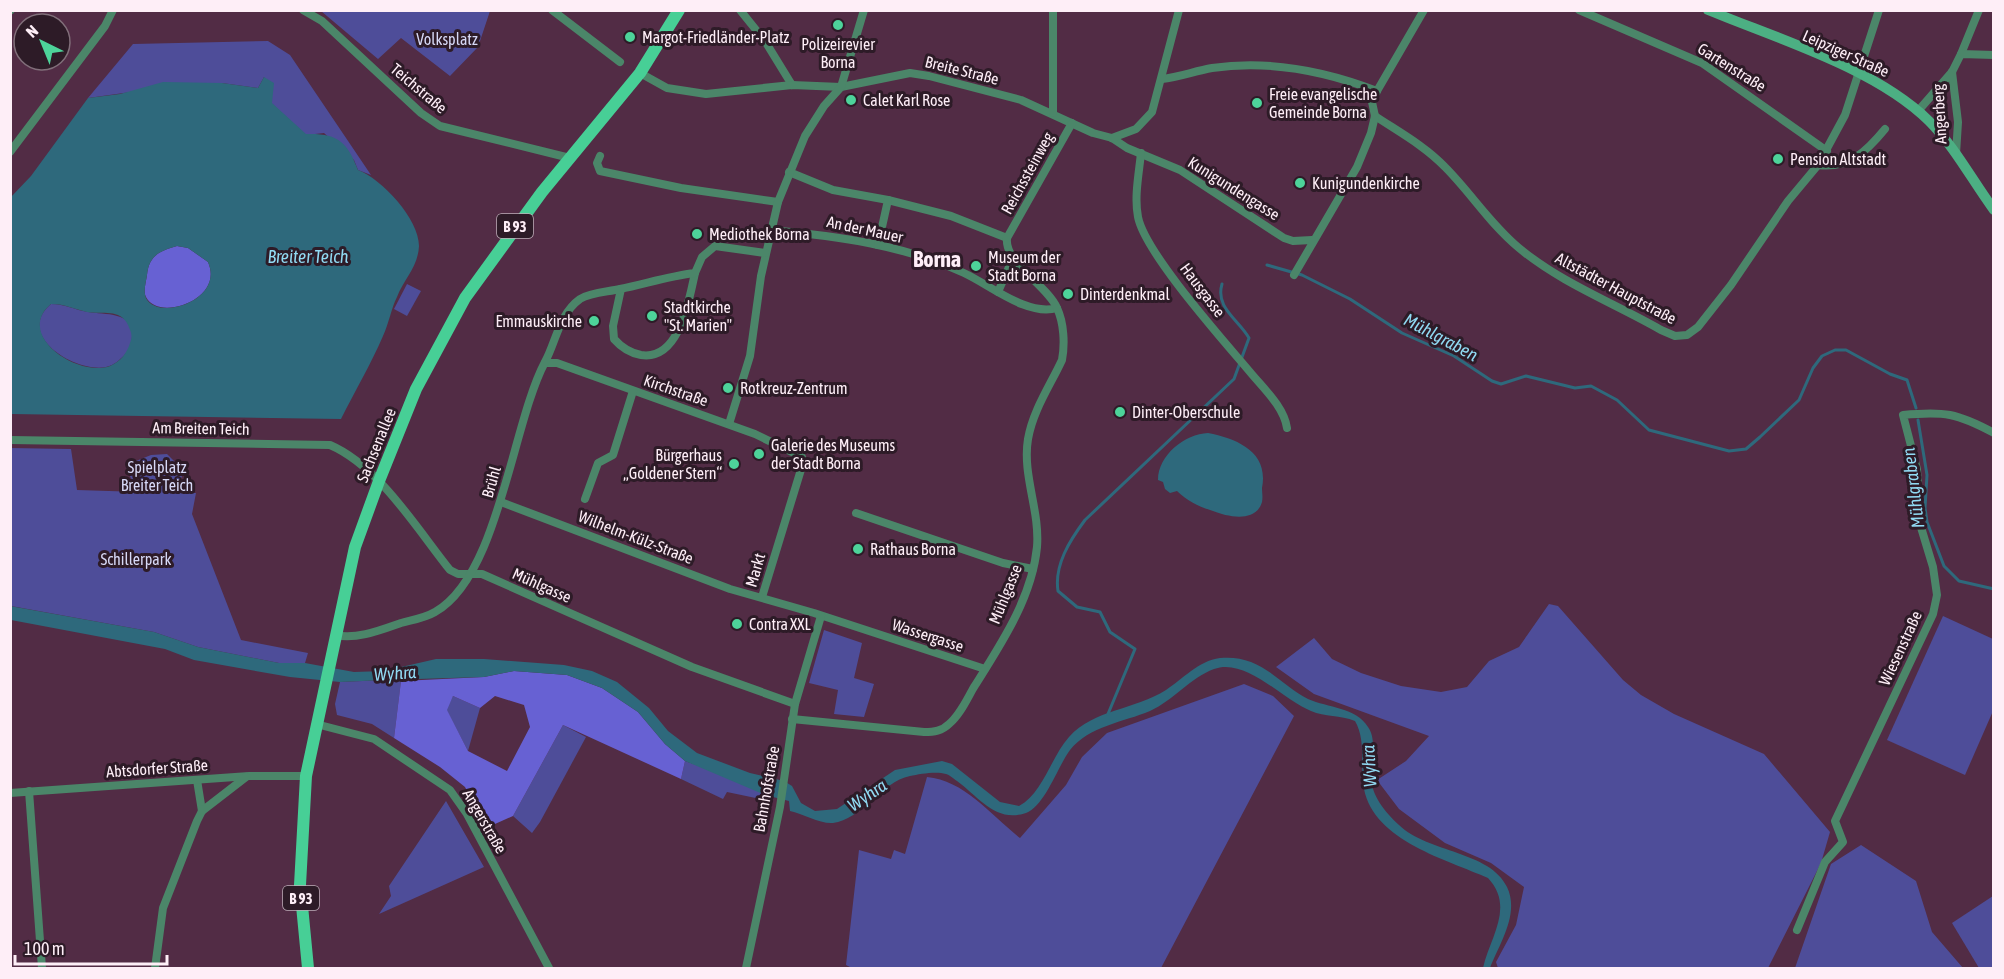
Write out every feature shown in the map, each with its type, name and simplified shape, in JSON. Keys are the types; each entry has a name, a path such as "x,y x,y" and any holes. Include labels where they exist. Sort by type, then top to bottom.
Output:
{"main road":[{"name":"Sachsenallee","path":"308,969 300,885 306,776 320,701 355,547 379,481 416,389 460,307 505,240 640,73 679,10"}],"street":[{"path":"10,152 105,26 112,10"},
{"name":"Teichstraße","path":"303,10 322,21 421,113 440,126 570,158"},
{"path":"552,10 620,62"},
{"path":"740,10 765,41 792,85"},
{"path":"729,424 750,356 765,253 778,202 805,136 824,106 841,87 864,10"},
{"path":"1053,10 1053,113"},
{"path":"1112,138 1136,129 1154,110 1179,10"},
{"path":"1296,272 1312,240 1326,222 1357,167 1375,116 1372,102 1424,10"},
{"name":"Gartenstraße","path":"1579,10 1702,63 1827,151"},
{"name":"Leipziger Straße","path":"1708,10 1861,73 1883,86 1918,111 1956,154 1994,210"},
{"name":"Altstädter Hauptstraße","path":"1375,116 1431,153 1460,182 1490,220 1528,255 1564,279 1675,336 1687,335 1698,327 1731,285 1788,201 1827,151 1845,115 1861,73 1879,10"},
{"name":"Angerberg","path":"1918,111 1952,72 1979,10"},
{"path":"1961,54 1994,55"},
{"path":"1161,79 1218,67 1273,66 1310,71 1377,91"},
{"name":"Angerberg","path":"1952,72 1958,122 1956,154"},
{"name":"Breite Straße","path":"640,73 667,88 706,94 792,85 841,87 910,73 1021,100 1112,138"},
{"name":"Reichssteinweg","path":"1007,238 1072,123"},
{"path":"1818,165 1831,167 1852,160 1871,147 1885,129"},
{"name":"Kunigundengasse","path":"1112,138 1120,145 1180,170 1284,238 1293,241 1312,240"},
{"name":"Hausgasse","path":"1141,153 1138,219 1164,265 1286,417 1287,429"},
{"path":"600,156 597,164 600,171 681,188 778,202"},
{"path":"789,172 833,190 888,200 951,216 1007,238 1008,250 1013,258 1058,308"},
{"path":"878,245 888,200"},
{"name":"An der Mauer","path":"771,230 846,237 878,245 963,272 998,292 1043,310 1058,308"},
{"path":"621,289 613,326 614,339 628,351 649,356 659,354 678,332 702,257 715,246 765,253"},
{"path":"998,292 1013,258"},
{"name":"Brühl","path":"335,635 346,638 435,612 448,602 469,575 501,502 526,413 552,341 573,306 590,295 666,276 695,273"},
{"name":"Mühlgasse","path":"792,719 924,732 941,730 954,719 985,669 1024,596 1033,569 1037,522 1026,452 1032,421 1062,360 1063,334 1058,308"},
{"name":"Kirchstraße","path":"545,363 557,363 729,424 796,452"},
{"path":"585,499 598,463 614,455 633,391"},
{"name":"Wiesenstraße","path":"1797,930 1825,862 1843,842 1835,821 1933,614 1938,595 1933,567 1920,525 1917,469 1903,415 1940,411 1966,419 1994,433"},
{"name":"Am Breiten Teich","path":"10,440 330,445 359,462 379,481"},
{"name":"Markt","path":"796,452 802,457 803,463 762,597 862,630"},
{"name":"Mühlgasse","path":"379,481 450,570 469,575 482,574 521,594 692,667 795,704"},
{"name":"Wilhelm-Külz-Straße","path":"501,502 730,589 762,597"},
{"path":"856,513 1003,564 1033,569"},
{"name":"Bahnhofstraße","path":"746,969 780,807 795,704 821,616"},
{"name":"Wassergasse","path":"862,630 985,669"},
{"name":"Angerstraße","path":"316,724 374,739 450,790 466,814 549,969"},
{"path":"155,969 166,897 202,811 249,776"},
{"name":"Abtsdorfer Straße","path":"10,793 249,776 306,776"},
{"path":"197,780 202,811"},
{"path":"29,791 42,969"}],"green space":[{"name":"Volksplatz","path":"321,11 490,11 478,47 450,76 401,38 378,59"},
{"path":"268,41 290,55 371,175 358,170 354,160 324,133 306,135 271,103 271,92 264,77 258,88 222,83 195,83 88,98 133,44"},
{"path":"407,284 421,291 407,316 394,309"},
{"path":"51,304 124,318 132,329 128,351 118,361 106,367 79,364 65,358 44,339 40,328 41,316"},
{"name":"Schillerpark","path":"10,448 71,449 77,490 140,492 129,475 131,463 151,455 167,454 184,471 178,486 171,492 196,493 192,514 241,640 308,653 305,663 279,663 198,647 154,632 11,606"},
{"path":"1549,604 1558,606 1623,680 1641,695 1674,714 1764,754 1830,832 1821,863 1768,968 1498,968 1496,962 1516,925 1524,887 1491,863 1445,843 1399,809 1377,780 1406,761 1429,736 1314,694 1276,667 1314,638 1332,659 1361,673 1401,686 1441,692 1467,687 1489,661 1519,647"},
{"path":"1943,616 1993,639 1993,711 1965,775 1887,740"},
{"path":"824,630 862,643 854,678 874,684 864,717 834,714 838,690 809,683"},
{"path":"401,681 394,738 372,724 337,715 335,704 340,682"},
{"path":"1244,684 1273,696 1294,716 1161,968 852,968 846,965 859,850 891,859 894,850 905,854 927,777 953,785 965,792 1020,838 1066,785 1082,757 1107,733"},
{"path":"453,696 480,708 468,751 446,709"},
{"path":"563,725 586,737 532,833 513,816"},
{"path":"685,761 754,788 770,801 727,792 723,799 681,779"},
{"path":"446,801 484,867 379,914 391,896 389,886"},
{"path":"1861,845 1916,881 1932,932 1963,968 1795,968 1831,864"},
{"path":"1993,896 1993,968 1979,968 1952,923"}],"shaded area":[{"path":"177,246 188,248 208,262 211,275 207,287 188,303 175,307 153,304 146,297 145,292 150,263 156,255"},
{"path":"514,671 567,675 602,688 638,712 665,744 685,761 681,779 563,725 513,816 486,828 465,787 440,767 394,738 401,681 484,677","holes":["453,696 480,708 495,696 524,705 530,727 507,771 468,751 447,710"]}],"water":[{"name":"Breiter Teich","path":"264,77 274,83 272,103 306,134 326,135 340,141 350,152 358,170 378,182 398,201 413,224 417,235 419,246 416,260 395,302 378,346 341,419 11,414 11,197 31,176 88,98 120,94 163,82 222,83 258,88","holes":["177,246 188,248 208,262 211,275 207,287 188,303 163,308 153,305 146,298 145,292 150,263 156,255","51,304 120,316 125,320 131,334 129,347 120,359 110,366 97,368 82,366 68,360 45,340 40,328 42,316"]},
{"path":"1208,433 1230,439 1249,449 1256,456 1263,476 1262,502 1254,513 1241,517 1219,513 1189,501 1177,491 1170,493 1165,489 1163,482 1158,480 1163,462 1174,448 1190,437"},
{"name":"Wyhra","path":"10,606 154,632 198,647 279,663 305,663 354,672 384,671 436,659 484,659 564,665 592,671 617,682 649,708 668,731 697,753 750,773 784,781 792,786 801,803 815,811 837,809 895,770 942,761 952,764 1000,802 1019,806 1041,784 1063,745 1079,728 1103,715 1154,697 1191,671 1212,660 1240,659 1266,670 1308,699 1349,712 1363,720 1372,737 1372,787 1383,808 1411,834 1473,859 1499,875 1510,897 1510,918 1490,968 1483,968 1500,911 1500,900 1496,889 1488,878 1415,846 1382,822 1371,807 1364,789 1361,737 1355,721 1311,711 1264,681 1239,669 1226,667 1214,669 1197,678 1150,711 1087,735 1070,750 1045,794 1033,809 1026,813 1006,815 997,812 949,775 933,773 910,776 900,780 890,785 853,815 828,823 790,811 789,801 765,795 685,761 665,744 638,712 602,688 567,675 514,671 484,677 340,682 290,677 194,660 165,649 11,620"}],"waterway":[{"name":"Mühlgraben","path":"1267,265 1302,275 1350,299 1402,333 1454,356 1492,381 1501,384 1526,376 1575,388 1591,386 1617,400 1649,430 1729,451 1746,449 1799,400 1813,368 1822,356 1835,350 1846,350 1890,374 1907,380 1916,408"},
{"name":"Mühlgraben","path":"1108,714 1135,649 1110,632 1100,612 1077,607 1058,591 1058,572 1064,553 1085,520 1234,379 1249,338 1225,307 1222,300 1222,284"},
{"name":"Mühlgraben","path":"1918,420 1927,475 1925,508 1927,522 1944,566 1959,581 1994,589"}],"place":[{"name":"Polizeirevier Borna","path":"838,25"},
{"name":"Margot-Friedländer-Platz","path":"630,37"},
{"name":"Calet Karl Rose","path":"851,100"},
{"name":"Freie evangelische Gemeinde Borna","path":"1257,103"},
{"name":"Pension Altstadt","path":"1778,159"},
{"name":"Kunigundenkirche","path":"1300,183"},
{"name":"Mediothek Borna","path":"697,234"},
{"name":"Museum der Stadt Borna","path":"976,266"},
{"name":"Dinterdenkmal","path":"1068,294"},
{"name":"Stadtkirche \"St. Marien\"","path":"652,316"},
{"name":"Emmauskirche","path":"594,321"},
{"name":"Rotkreuz-Zentrum","path":"728,388"},
{"name":"Dinter-Oberschule","path":"1120,412"},
{"name":"Galerie des Museums der Stadt Borna","path":"759,454"},
{"name":"Bürgerhaus „Goldener Stern“","path":"734,464"},
{"name":"Rathaus Borna","path":"858,549"},
{"name":"Contra XXL","path":"737,624"}],"district":[{"name":"Borna","path":"937,259"}],"park label":[{"name":"Spielplatz Breiter Teich","path":"157,476"}]}
